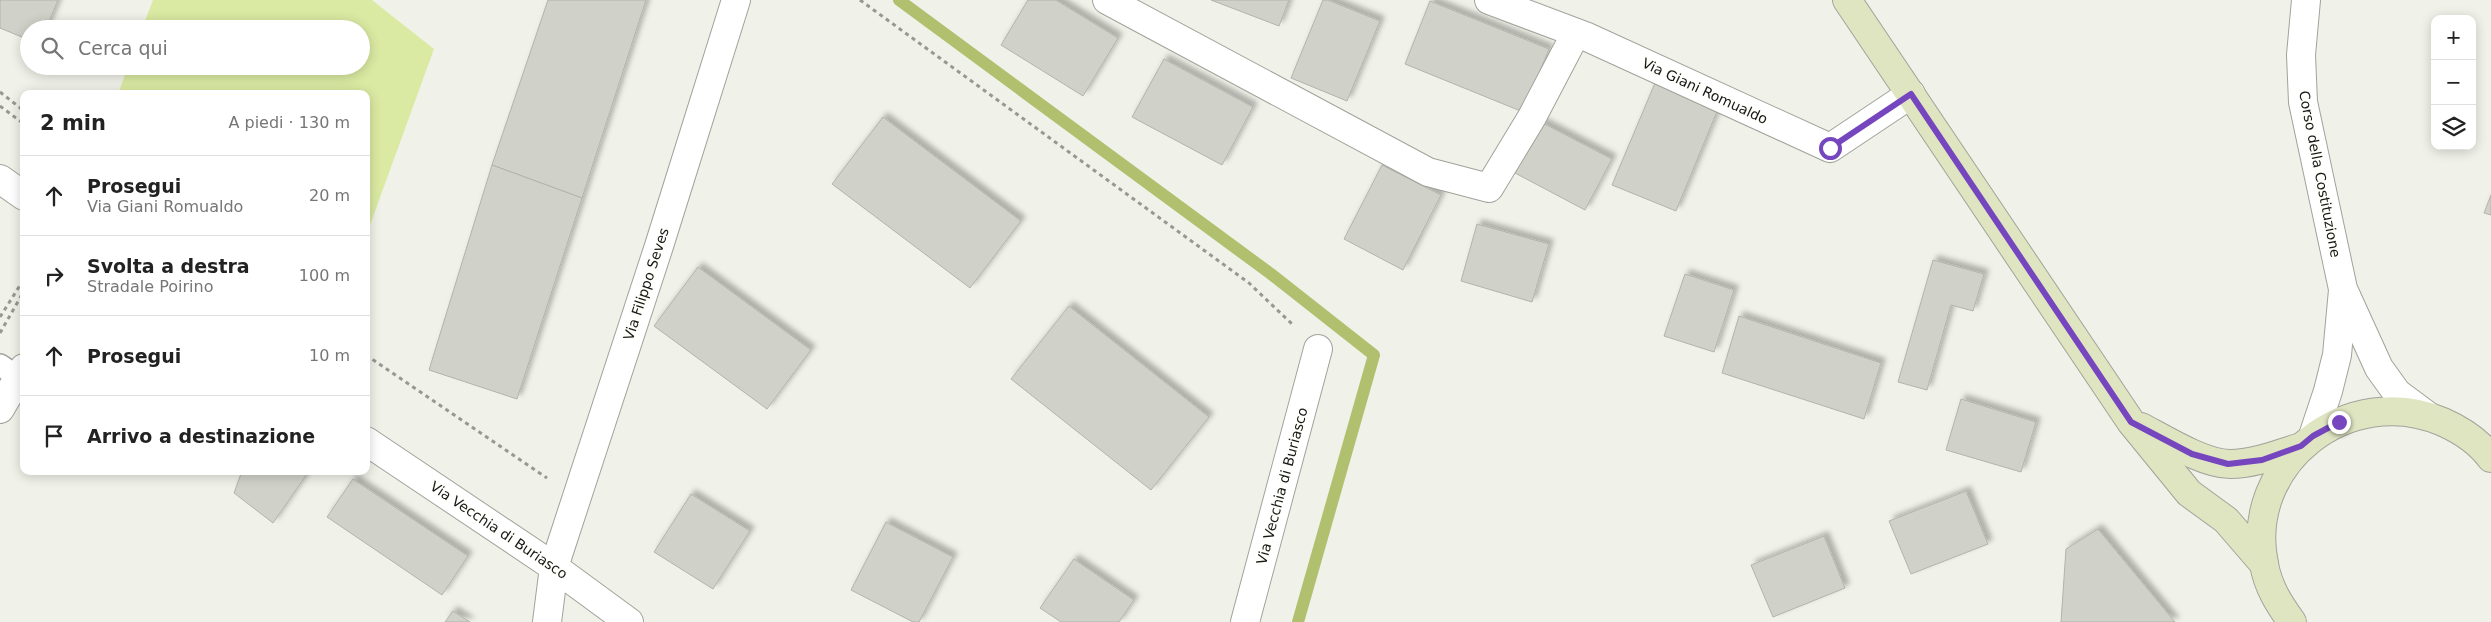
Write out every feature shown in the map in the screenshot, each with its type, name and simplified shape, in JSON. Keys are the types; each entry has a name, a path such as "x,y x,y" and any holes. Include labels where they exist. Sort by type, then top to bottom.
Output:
{"main road":[{"path":"1848,0 2131,422 2189,493 2226,520 2264,564"},
{"name":"Corso della Costituzione","path":"2292,622 2275,599 2264,564 2261,532 2268,501 2281,472 2307,441 2339,422 2368,412 2398,410 2428,416 2459,430 2486,451 2491,458"},
{"path":"2131,422 2192,454 2228,464 2262,460 2307,441"}],"street":[{"name":"Via Filippo Seves","path":"547,622 554,567 736,0"},
{"path":"1107,0 1428,172 1489,188 1532,117 1576,32"},
{"name":"Via Giani Romualdo","path":"1489,0 1576,32 1830,148 1911,94"},
{"name":"Corso della Costituzione","path":"2306,0 2301,55 2303,102 2343,288 2378,368 2397,393 2428,416"},
{"path":"0,179 20,193"},
{"name":"Corso della Costituzione","path":"2307,441 2328,391 2337,355 2343,288"},
{"name":"Via Vecchia di Buriasco","path":"1246,622 1318,349"},
{"path":"0,409 14,370"},
{"name":"Via Vecchia di Buriasco","path":"370,444 554,567 629,622"}],"path":[{"path":"860,0 1249,283 1318,349"},
{"path":"0,92 20,108"},
{"path":"0,106 20,121"},
{"path":"0,317 20,284"},
{"path":"0,333 20,298"},
{"path":"370,358 576,498"}],"green space":[{"path":"153,0 372,0 434,49 370,225 370,90 119,90 125,75 370,75 370,20 145,20"}],"building":[{"path":"0,0 58,0 50,20 20,20 20,36 0,28"},
{"path":"548,0 646,0 582,198 492,165"},
{"path":"1028,0 1056,0 1118,38 1083,96 1001,45"},
{"path":"1211,0 1289,0 1279,26"},
{"path":"1323,0 1328,0 1380,21 1347,101 1291,78"},
{"path":"1430,1 1549,49 1523,112 1405,64"},
{"path":"1164,59 1253,107 1222,165 1132,117"},
{"path":"1655,83 1718,109 1676,211 1612,185"},
{"path":"883,117 1021,221 970,288 832,184"},
{"path":"1541,122 1612,159 1585,210 1515,173"},
{"path":"492,165 582,198 517,399 429,370"},
{"path":"1382,165 1441,195 1403,270 1344,239"},
{"path":"2491,195 2491,215 2484,213"},
{"path":"1477,224 1549,244 1532,302 1461,281"},
{"path":"1933,260 1984,274 1973,311 1951,305 1927,390 1898,382"},
{"path":"698,267 811,350 767,409 654,326"},
{"path":"1685,274 1734,290 1714,352 1664,336"},
{"path":"1069,306 1209,417 1151,490 1011,379"},
{"path":"1739,316 1881,363 1864,419 1722,373"},
{"path":"1961,399 2036,422 2021,472 1946,450"},
{"path":"241,475 306,475 273,523 234,493"},
{"path":"353,479 468,556 442,595 327,517"},
{"path":"1966,491 1988,544 1911,574 1889,521"},
{"path":"691,494 750,531 713,589 654,552"},
{"path":"886,522 953,557 919,622 913,622 851,590"},
{"path":"2098,529 2175,622 2061,622 2066,549"},
{"path":"1824,536 1845,588 1773,617 1751,565"},
{"path":"1074,559 1134,600 1119,622 1061,622 1040,608"},
{"path":"453,611 470,622 445,622"}],"waterway":[{"path":"899,0 1271,274 1374,355 1298,622"}],"route":[{"path":"1830,148 1911,94 2131,422 2192,454 2228,464 2262,460 2301,446 2313,436 2339,422"}]}
